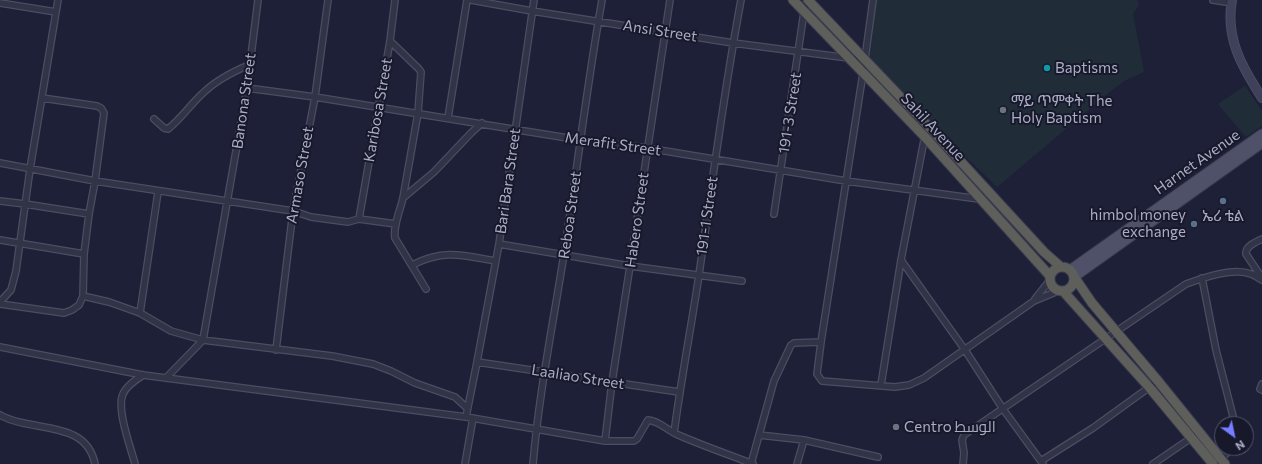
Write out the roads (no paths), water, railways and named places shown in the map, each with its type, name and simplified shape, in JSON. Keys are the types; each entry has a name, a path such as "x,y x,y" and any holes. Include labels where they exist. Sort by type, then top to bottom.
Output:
{"highway":[{"name":"Sahil Avenue","path":"792,0 924,136 1050,278"},
{"path":"808,0 930,128 1044,252 1061,267 1066,267 1092,303 1199,431 1219,463"},
{"path":"1061,267 1053,271 1050,278 1052,287 1061,291 1150,387 1191,438 1219,463"},
{"path":"1061,291 1070,288 1074,282 1073,275"}],"main road":[{"path":"1232,2 1233,36 1237,54 1243,68 1262,98"},
{"name":"Harnet Avenue","path":"1073,275 1262,134"},
{"name":"Harnet Avenue","path":"1073,275 1262,143"}],"street":[{"path":"0,303 11,290 16,271 30,169 58,0"},
{"name":"Banona Street","path":"203,340 247,88 258,0"},
{"name":"Armaso Street","path":"276,350 293,211 315,97 328,0"},
{"name":"Karibosa Street","path":"359,219 390,41 395,0"},
{"path":"448,118 467,0"},
{"name":"Ansi Street","path":"471,0 733,43 865,60"},
{"name":"Bari Bara Street","path":"466,416 496,261 534,0"},
{"name":"Reboa Street","path":"533,464 544,372 564,255 602,0"},
{"name":"Habero Street","path":"605,441 612,382 670,0"},
{"name":"191-1 Street","path":"674,433 679,392 699,276 715,159 741,0"},
{"name":"191-3 Street","path":"774,214 804,12 808,0"},
{"path":"873,0 817,374 822,381 895,387 910,385 924,378 1034,301 1061,291"},
{"path":"1213,0 1232,2"},
{"path":"0,3 56,12"},
{"path":"390,41 420,69 421,72 418,113 403,198 394,230 396,238 426,289"},
{"path":"154,119 168,130 202,93 217,82 249,65"},
{"name":"Merafit Street","path":"247,88 418,113 580,140 648,148 781,170 979,199"},
{"path":"0,303 64,312 72,310 79,305 83,296 84,254 88,214 95,182 104,113 103,110 97,106 42,98"},
{"path":"403,198 434,172 482,123"},
{"path":"882,385 901,260 924,136 930,128"},
{"path":"0,163 95,182 293,211 311,217 348,222 359,219 396,224"},
{"path":"140,313 158,192"},
{"path":"0,201 88,214"},
{"path":"1262,239 1247,248 1245,251 1262,279"},
{"path":"0,240 84,254"},
{"path":"498,244 630,266 742,281"},
{"path":"412,265 424,258 443,254 457,254 496,261"},
{"path":"901,260 965,350 1003,409 1042,463 1158,381"},
{"path":"963,464 964,453 962,440 964,435 1186,284 1202,278 1230,272 1250,273 1262,279"},
{"path":"1034,301 1050,278"},
{"path":"1202,278 1216,350 1233,416"},
{"path":"83,296 109,302 140,313 171,331 203,340 332,356 373,364 415,383 455,397 467,408"},
{"path":"166,378 203,340"},
{"path":"0,347 143,375 466,416 536,430 605,441 634,441 648,420 657,422 674,433 751,464 774,381 791,345 794,343 821,342"},
{"name":"Laaliao Street","path":"477,362 679,392"},
{"path":"135,464 121,413 121,403 123,393 131,383 143,375"},
{"path":"1262,384 1260,389 1262,390"},
{"path":"0,415 16,422 69,432 80,438 88,446 95,464"},
{"path":"465,464 473,418"},
{"path":"1153,464 1199,431"},
{"path":"759,435 804,440 878,457"},
{"path":"797,464 804,440"}],"place":[{"name":"Baptisms","path":"1047,68"},
{"name":"ማይ ጥምቀት The Holy Baptism","path":"1003,110"},
{"name":"ኤሪ ቴል","path":"1223,201"},
{"name":"himbol money exchange","path":"1194,224"},
{"name":"Centro الوسط","path":"896,427"}]}
